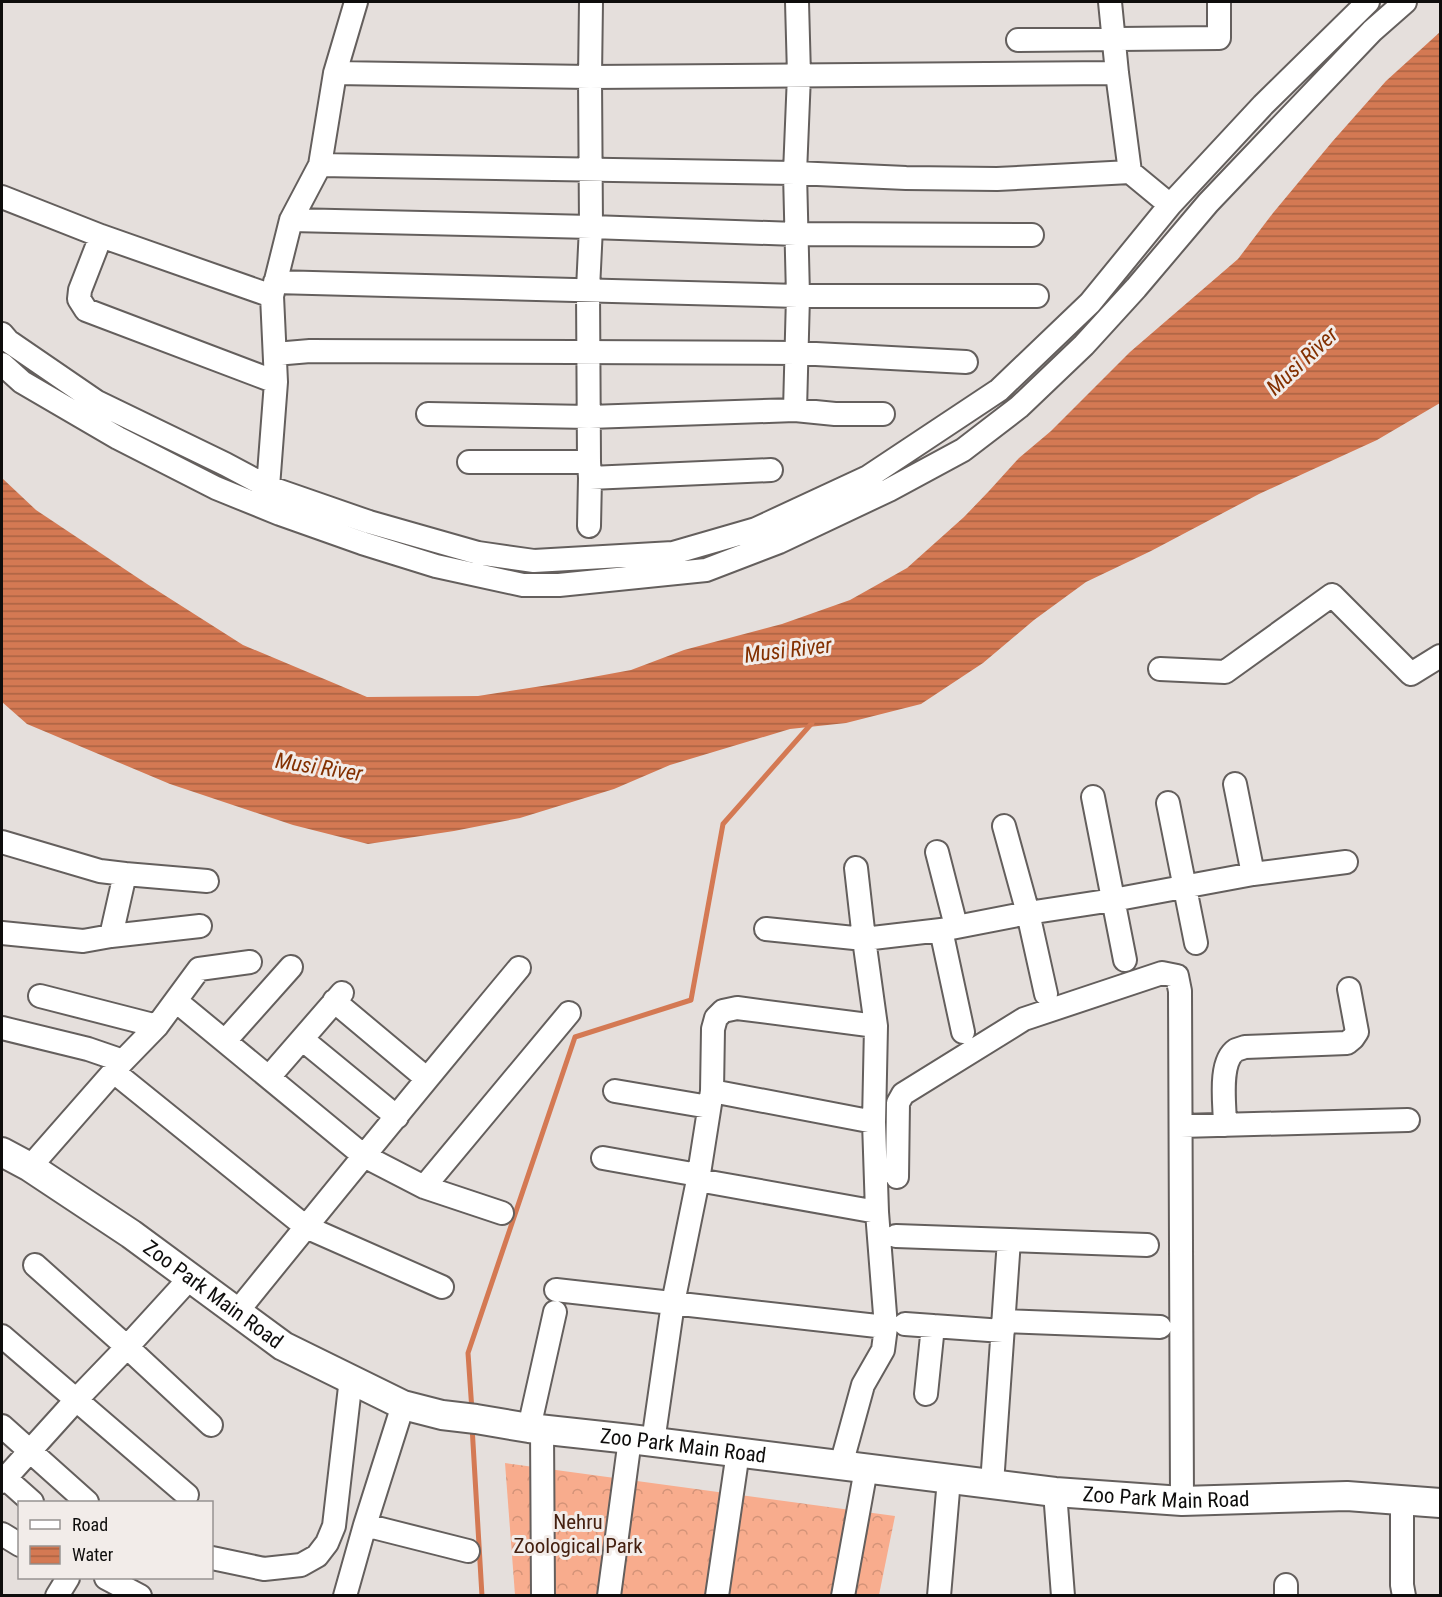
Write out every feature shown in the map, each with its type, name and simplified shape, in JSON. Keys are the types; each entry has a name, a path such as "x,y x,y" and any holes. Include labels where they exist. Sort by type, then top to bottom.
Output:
{"main road":[{"name":"Zoo Park Main Road","path":"2,1152 30,1167 131,1234 283,1346 403,1405 442,1415 1055,1491 1182,1500 1347,1496 1440,1503"}],"street":[{"path":"268,487 276,382 274,289 291,220 320,165 335,73 356,2"},
{"path":"589,526 588,290 591,227 591,2"},
{"path":"795,410 798,296 795,173 799,75 797,2"},
{"path":"1110,2 1130,172"},
{"path":"1018,40 1219,38 1218,2"},
{"path":"2,334 8,341 97,402 268,487 369,522 478,553 534,561 673,553 756,528 868,477 999,390 1090,303 1170,205 1230,140 1368,2"},
{"path":"2,364 22,382 110,433 216,488 341,536 436,566 523,585 571,584 706,570 779,542 889,490 963,450 1019,406 1084,345 1251,157 1372,31 1405,2"},
{"path":"335,73 590,77 1117,74"},
{"path":"1230,140 1251,157"},
{"path":"320,165 591,168 997,179 1130,172 1170,205"},
{"path":"2,197 101,236 274,289 588,290 798,296 1037,296"},
{"path":"291,220 796,234 1032,236"},
{"path":"101,236 80,290 79,299 86,310 276,382"},
{"path":"275,354 310,351 797,353 966,362"},
{"path":"428,414 590,417 795,410 835,414 883,414"},
{"path":"469,462 590,470 771,470"},
{"path":"1160,669 1225,672 1332,595 1411,674 1440,656"},
{"path":"1236,784 1253,874"},
{"path":"1093,797 1125,960"},
{"path":"1168,803 1196,943"},
{"path":"1004,826 1028,913 1046,994"},
{"path":"2,842 100,871 207,880"},
{"path":"937,852 963,1032"},
{"path":"766,928 864,939 948,928 1253,874 1346,862"},
{"path":"843,1596 863,1385 895,1325 877,1212 874,1122 876,1026 856,868"},
{"path":"111,936 125,874"},
{"path":"2,933 83,941 200,926"},
{"path":"30,1167 118,1066 157,1026 199,969 250,962"},
{"path":"225,1041 291,967"},
{"path":"237,1312 397,1117 426,1078 519,968"},
{"path":"897,1177 898,1103 903,1094 1024,1019 1162,973 1177,976 1180,991 1182,1500"},
{"path":"1225,1125 1224,1071 1235,1051 1245,1047 1347,1043 1357,1032 1349,989"},
{"path":"40,996 157,1026"},
{"path":"269,1077 338,997 426,1078"},
{"path":"176,1001 364,1156 424,1187 502,1213"},
{"path":"609,1596 698,1178 711,1099 713,1029 716,1018 723,1011 737,1008 876,1026"},
{"path":"424,1187 569,1012"},
{"path":"2,1028 88,1049 118,1066 306,1227 442,1287"},
{"path":"302,1039 397,1117"},
{"path":"615,1091 711,1099 874,1122"},
{"path":"1181,1126 1408,1120"},
{"path":"603,1158 877,1212"},
{"path":"896,1236 1148,1245"},
{"path":"992,1484 1009,1240"},
{"path":"35,1265 211,1425"},
{"path":"29,1501 3,1480 190,1278"},
{"path":"543,1596 536,1428 556,1301 673,1303 895,1325 1160,1327"},
{"path":"926,1394 933,1326"},
{"path":"2,1336 187,1495"},
{"path":"213,1558 264,1569 301,1565 317,1556 327,1543 333,1526 351,1378"},
{"path":"345,1596 403,1405"},
{"path":"2,1426 85,1501"},
{"path":"717,1596 738,1452"},
{"path":"939,1596 949,1479"},
{"path":"1055,1491 1063,1596"},
{"path":"1402,1500 1404,1596"},
{"path":"365,1525 468,1551"},
{"path":"2,1534 18,1544"},
{"path":"57,1596 67,1579"},
{"path":"108,1579 141,1596"}],"green space":[{"name":"Nehru Zoological Park","path":"505,1463 895,1516 879,1595 515,1595"}],"water":[{"name":"Musi River","path":"1440,32 1440,403 1377,440 1259,494 1151,551 1086,582 1034,620 983,663 921,704 846,723 790,729 670,765 614,789 520,818 368,844 293,825 170,784 27,724 2,702 2,478 36,510 243,645 367,697 478,696 631,670 684,650 782,624 850,600 907,568 964,517 1019,458 1051,431 1130,352 1238,259 1332,142 1386,81"}],"waterway":[{"path":"472,1411 468,1353 575,1037 691,1000 723,824 812,723"},
{"path":"472,1426 482,1596"}]}
